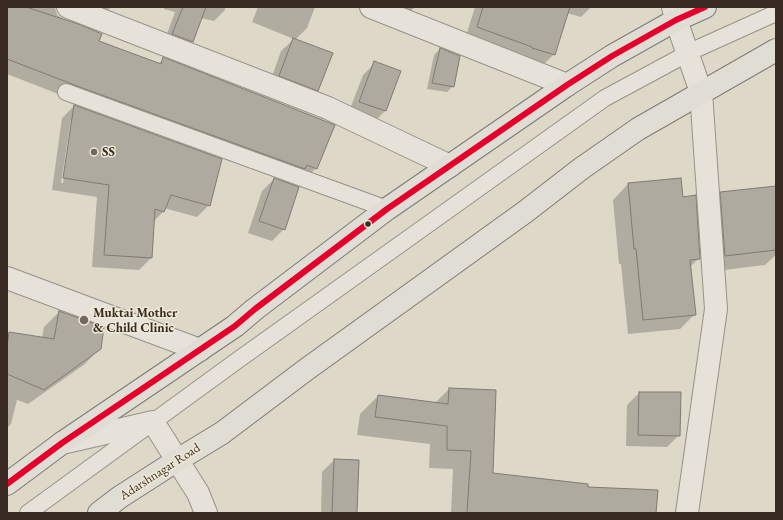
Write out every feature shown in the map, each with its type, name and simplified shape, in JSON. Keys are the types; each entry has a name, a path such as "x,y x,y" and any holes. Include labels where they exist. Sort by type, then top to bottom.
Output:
{"main road":[{"path":"7,484 62,443 235,326 255,309 387,209 567,85 675,14 705,7"},
{"name":"Adarshnagar Road","path":"99,513 176,461 222,433 582,168 638,129 776,50"}],"street":[{"path":"68,7 328,108 450,166"},
{"path":"371,7 567,85"},
{"path":"675,14 687,54 701,92 716,309 687,513"},
{"path":"7,278 200,350"},
{"path":"62,443 153,422 176,461 198,493 206,513"}],"lane":[{"path":"28,513 605,98 687,54 776,13"},
{"path":"66,92 387,209"}],"building":[{"path":"7,7 26,7 81,25 102,34 99,41 161,64 163,57 335,125 317,169 307,165 305,169 7,59"},
{"path":"183,7 206,7 193,42 172,34"},
{"path":"483,7 570,7 555,55 477,27"},
{"path":"293,38 333,53 318,91 279,76"},
{"path":"440,48 460,56 454,87 432,83"},
{"path":"374,61 401,71 386,111 359,102"},
{"path":"74,105 222,159 210,206 171,195 164,212 155,209 152,258 104,255 109,185 63,178"},
{"path":"274,178 299,187 285,230 259,221"},
{"path":"681,178 683,197 696,195 700,259 690,260 696,315 643,320 636,249 634,249 628,183"},
{"path":"776,186 776,250 725,256 720,192"},
{"path":"59,311 104,327 101,349 44,390 7,374 7,346 9,332 54,339"},
{"path":"449,388 496,390 493,473 588,484 588,487 658,490 656,513 467,513 471,451 447,450 447,426 375,417 378,395 448,404"},
{"path":"639,392 681,392 680,436 638,435"},
{"path":"334,459 359,460 357,513 332,513"}],"transit line":[{"path":"7,484 62,443 235,326 255,309 387,209 567,85 612,56 676,20 705,7"}],"place":[{"name":"SS","path":"94,152"},
{"name":"Muktai Mother & Child Clinic","path":"84,320"}]}
